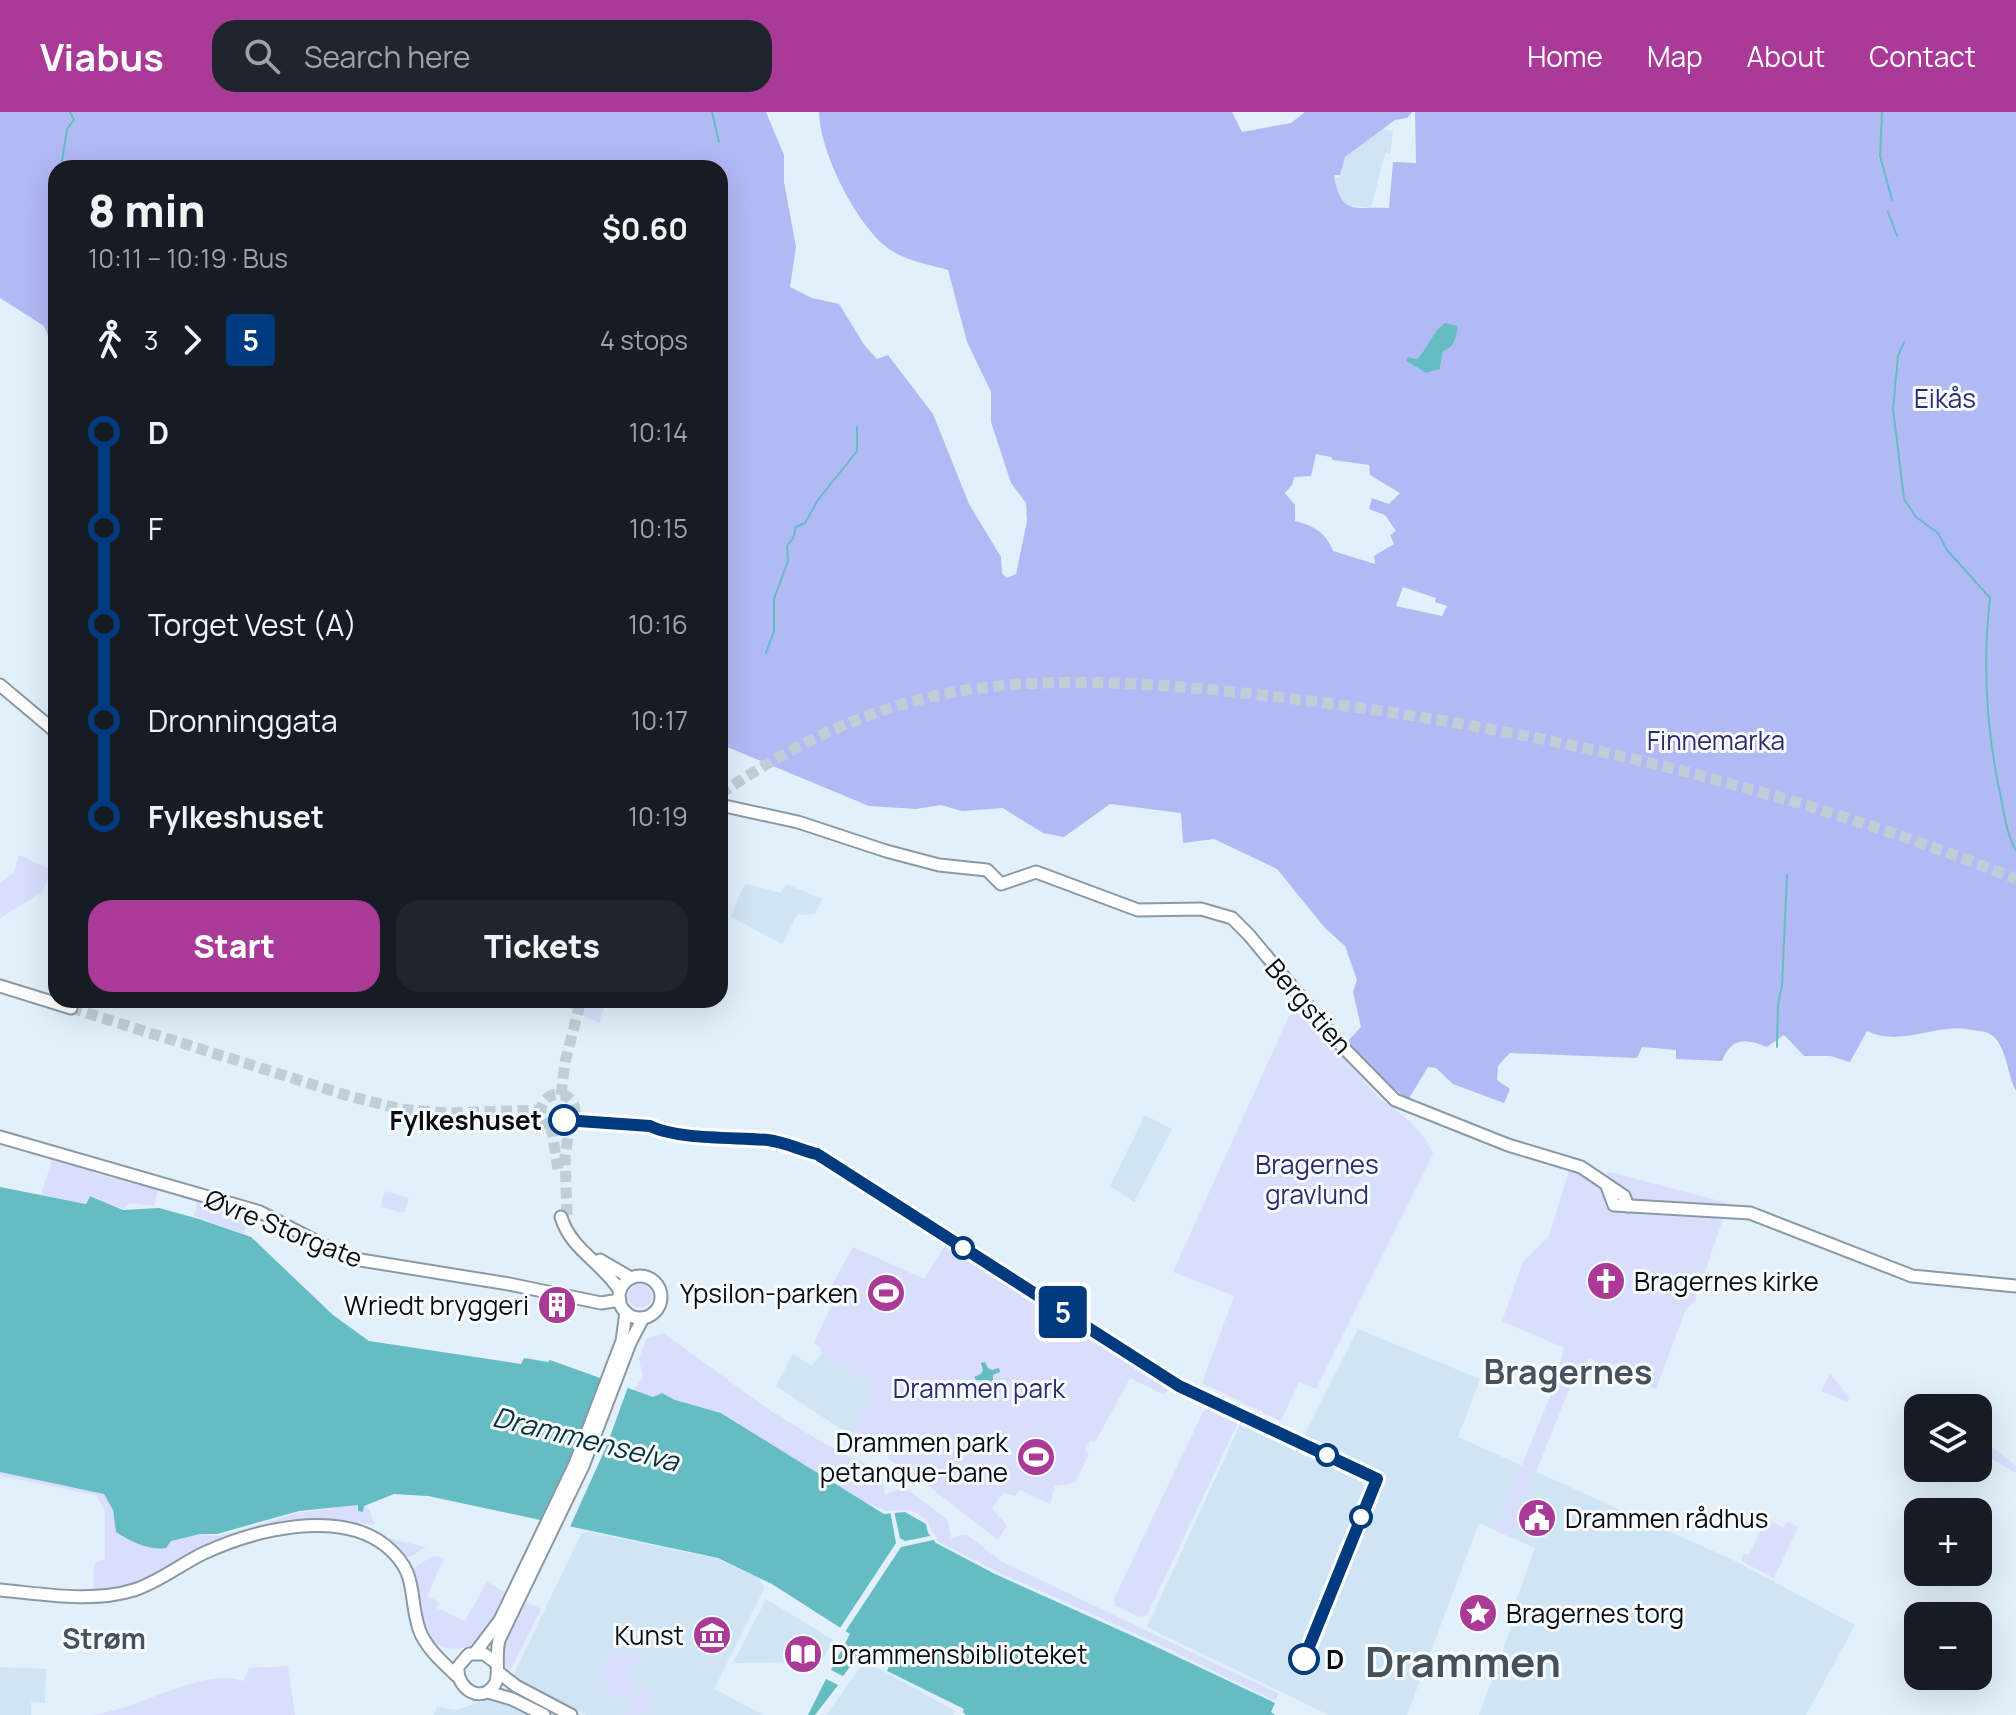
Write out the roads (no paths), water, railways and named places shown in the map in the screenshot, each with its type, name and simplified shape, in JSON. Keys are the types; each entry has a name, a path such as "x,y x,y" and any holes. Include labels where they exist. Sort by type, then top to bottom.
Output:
{"main road":[{"path":"0,685 48,725"},
{"name":"Bergstien","path":"728,807 798,822 939,865 987,870 1001,884 1036,872 1138,910 1201,909 1232,918 1338,1042 1395,1100 1508,1145 1581,1167 1624,1196 1628,1206"},
{"path":"0,986 48,1001"},
{"name":"Øvre Storgate","path":"0,1137 252,1210 276,1219 348,1258 509,1284 601,1303 620,1295"},
{"path":"1607,1186 1614,1205 1739,1211 1763,1217 1912,1276 2016,1286"},
{"path":"488,1692 495,1684 499,1640 514,1600 548,1532 633,1336 643,1318 658,1308 660,1289 655,1282 647,1277 631,1278 592,1253 564,1216 567,1234 611,1277 626,1312 615,1373"},
{"path":"620,1295 631,1278"},
{"path":"626,1312 643,1318"},
{"path":"0,1590 103,1596 135,1589 204,1554 256,1535 310,1526 358,1532 387,1547 404,1567 413,1590 419,1631 439,1659 457,1676 463,1688 469,1692 488,1692 512,1699 544,1715"},
{"path":"457,1676 458,1667 493,1631 514,1600"},
{"path":"432,1648 446,1654 484,1654 516,1686 571,1715"}],"water":[{"path":"1445,323 1458,326 1456,338 1443,351 1440,369 1426,373 1406,361 1408,357 1417,359"},
{"name":"Drammenselva","path":"0,1187 86,1204 90,1196 123,1210 159,1208 251,1237 333,1315 369,1341 521,1364 524,1358 550,1360 653,1397 662,1393 675,1400 721,1413 884,1514 905,1512 926,1524 928,1533 936,1543 995,1574 1275,1703 1271,1712 1275,1715 966,1715 964,1709 887,1671 890,1664 865,1651 843,1676 831,1670 850,1634 772,1584 718,1558 428,1496 394,1494 364,1506 363,1512 358,1511 358,1505 299,1511 217,1534 200,1534 171,1541 166,1548 153,1548 127,1539 116,1532 113,1510 104,1494 0,1472"},
{"path":"985,1362 988,1368 999,1368 1000,1372 993,1375 993,1386 989,1387 987,1381 974,1377 981,1374 981,1363"},
{"path":"826,1679 838,1685 815,1715 808,1715"}],"waterway":[{"path":"62,160 67,129 74,120 70,112"},
{"path":"712,112 719,142"},
{"path":"1882,112 1880,156 1892,200"},
{"path":"1888,212 1897,236"},
{"path":"1904,342 1898,356 1893,409 1904,499 1916,517 1938,533 1947,550 1990,598 1986,649 1990,727 2004,816 2016,851"},
{"path":"766,653 774,631 774,599 788,561 787,546 796,527 805,523 818,500 857,451 857,427"},
{"path":"1777,1047 1787,875"}],"tunnel":[{"path":"728,789 813,739 862,718 914,701 1000,686 1091,682 1137,684 1227,691 1365,709 1555,742 1649,763 1834,814 2016,879"},
{"path":"71,1008 349,1096 400,1109 446,1113 542,1110"},
{"path":"561,1095 565,1062 579,1008"},
{"path":"558,1094 570,1099 575,1111 570,1123 558,1128 546,1123 541,1111 546,1099 558,1094"},
{"path":"567,1215 565,1157 570,1123"},
{"path":"551,1126 558,1169"}],"place":[{"name":"Fylkeshuset","path":"564,1120"},
{"name":"Bragernes kirke","path":"1606,1281"},
{"name":"Ypsilon-parken","path":"886,1293"},
{"name":"Wriedt bryggeri","path":"557,1305"},
{"name":"Drammen park petanque-bane","path":"1036,1457"},
{"name":"Drammen rådhus","path":"1537,1518"},
{"name":"Bragernes torg","path":"1478,1613"},
{"name":"Kunst","path":"712,1635"},
{"name":"Drammensbiblioteket","path":"803,1654"},
{"name":"D","path":"1304,1659"}],"district":[{"name":"Bragernes","path":"1568,1371"},
{"name":"Strøm","path":"104,1638"},
{"name":"Drammen","path":"1463,1661"}],"park label":[{"name":"Eikås","path":"1945,398"},
{"name":"Finnemarka","path":"1716,740"},
{"name":"Bragernes gravlund","path":"1317,1179"},
{"name":"Drammen park","path":"979,1388"}]}
